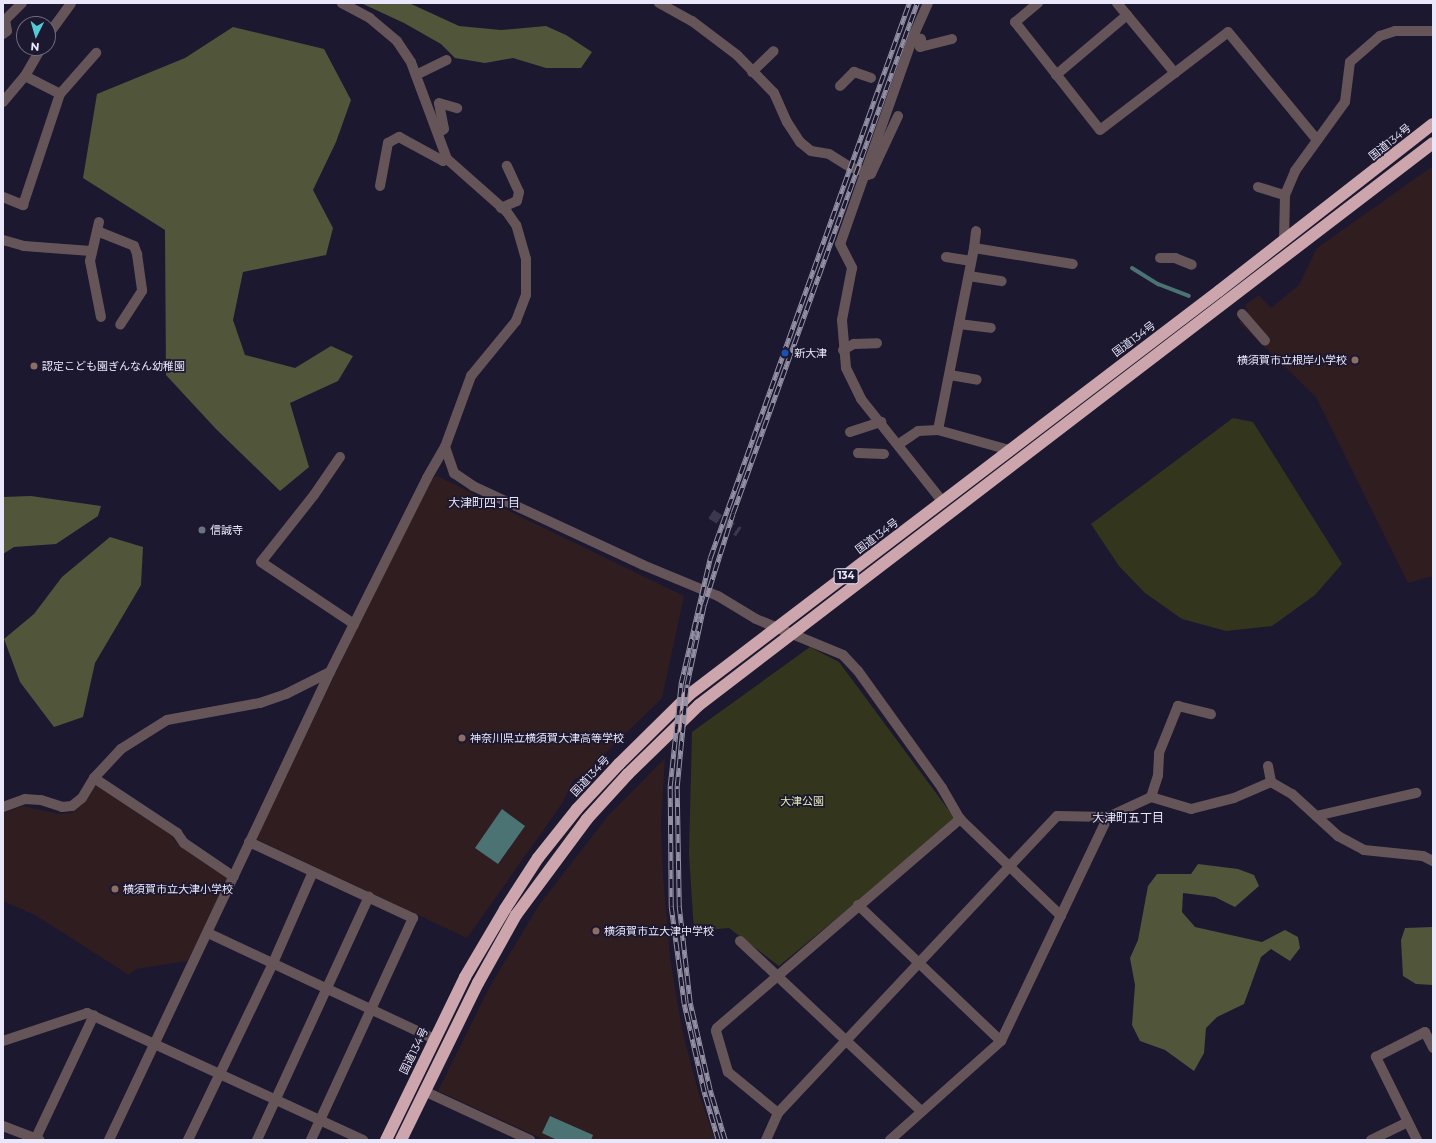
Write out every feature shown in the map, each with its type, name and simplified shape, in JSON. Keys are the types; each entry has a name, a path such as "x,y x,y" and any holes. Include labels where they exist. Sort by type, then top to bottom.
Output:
{"highway":[{"name":"国道134号","path":"386,1140 464,977 538,858 577,809 690,694 779,628 1433,124"},
{"name":"134","path":"401,1140 478,983 516,915 587,819 628,774 699,705 794,634 1433,143"}],"street":[{"path":"3,34 7,31 4,19 22,3"},
{"path":"56,24 71,3"},
{"path":"109,1140 330,672 427,478 445,447 471,376 516,321 526,295 526,259 516,225 507,212 447,159 411,62 387,30 342,3"},
{"path":"928,3 913,37 840,244 852,268 842,320 843,350 846,368 861,399 899,444 943,502"},
{"path":"1038,3 1015,22 1100,130 1228,32 1317,140"},
{"path":"1117,3 1175,73"},
{"path":"663,4 698,25 737,55 774,93 787,122 800,142 811,151 829,154 850,167 865,174 871,174 898,116"},
{"path":"1056,75 1127,15"},
{"path":"1284,240 1285,195 1295,171 1345,102 1350,62 1380,36 1388,33 1395,31 1433,31"},
{"path":"913,37 921,40 920,47 952,39"},
{"path":"752,72 774,51"},
{"path":"3,197 24,205 60,94 96,52"},
{"path":"3,102 25,76 36,56"},
{"path":"416,75 447,60"},
{"path":"840,86 854,72 871,78"},
{"path":"25,76 60,94"},
{"path":"438,133 444,129 439,104 457,108"},
{"path":"380,186 388,143 399,137 443,161 447,159"},
{"path":"501,208 517,201 519,192 507,166"},
{"path":"1258,187 1285,195"},
{"path":"101,317 90,260 98,227 134,246 138,254 142,291 120,325"},
{"path":"938,430 969,276 970,261 974,248 976,231"},
{"path":"3,240 24,246 91,251"},
{"path":"974,248 1073,264"},
{"path":"946,257 970,261"},
{"path":"1160,258 1175,258 1192,265"},
{"path":"969,276 1002,281"},
{"path":"1242,314 1265,340"},
{"path":"959,324 991,328"},
{"path":"843,350 854,344 877,343"},
{"path":"950,375 977,380"},
{"path":"850,432 881,422"},
{"path":"899,444 918,431 938,430 1009,450"},
{"path":"445,447 454,473 473,486 642,565 707,591 756,619 843,655 858,671 942,788 960,819 1061,916"},
{"path":"858,453 884,454"},
{"path":"340,457 314,495 261,562 354,624"},
{"path":"3,807 25,799 41,800 62,807 72,806 82,798 94,778 121,749 167,720 260,703 286,694 330,672"},
{"path":"1151,797 1158,776 1160,754 1178,706 1211,714"},
{"path":"1268,766 1271,782 1292,794 1338,836 1364,850 1424,856 1433,860"},
{"path":"94,778 177,833 184,843 234,877"},
{"path":"766,1140 778,1113 1057,816 1108,816 1151,797 1191,809 1234,798 1271,782"},
{"path":"1316,816 1416,793"},
{"path":"890,1140 1001,1041 1108,816"},
{"path":"778,1113 728,1072 716,1031 723,1020 960,819"},
{"path":"249,842 413,918 373,1010 311,1140"},
{"path":"188,1140 273,963 314,872"},
{"path":"257,1140 369,897"},
{"path":"858,905 1001,1041"},
{"path":"208,933 434,1039"},
{"path":"740,941 921,1112"},
{"path":"3,1041 87,1013 363,1140"},
{"path":"3,1126 37,1140 94,1015"},
{"path":"1416,1140 1376,1057 1425,1032 1433,1048"},
{"path":"424,1091 530,1140"},
{"path":"1371,1140 1408,1122"}],"shaded area":[{"path":"361,3 409,3 459,26 501,30 546,26 566,35 592,52 581,68 546,68 513,58 485,63 455,58 441,44 404,23"},
{"path":"233,27 324,49 351,100 336,142 313,190 333,228 326,255 243,272 233,320 245,355 295,368 331,346 353,356 338,381 290,403 309,467 280,491 216,429 166,375 165,230 83,178 97,94 185,58"},
{"name":"横須賀市立根岸小学校","path":"1433,166 1433,576 1408,583 1316,397 1239,322 1248,312 1245,305 1259,295 1271,308 1299,285 1317,248"},
{"name":"神奈川県立横須賀大津高等学校","path":"437,476 684,596 662,698 580,778 574,779 561,805 467,938 256,839 428,480"},
{"path":"31,496 101,506 98,516 56,544 14,547 3,554 3,497"},
{"path":"110,537 143,547 141,585 95,663 83,717 54,727 20,682 4,639 34,614 62,577"},
{"name":"横須賀市立大津中学校","path":"665,758 661,824 663,875 670,957 682,1030 699,1094 715,1140 545,1140 438,1091 489,988 539,905 608,816"},
{"name":"横須賀市立大津小学校","path":"93,786 98,786 173,834 174,840 234,877 187,961 136,969 129,975 35,915 3,901 3,813 23,806 59,814 72,813"},
{"path":"502,809 525,826 498,864 475,848"},
{"path":"1198,864 1238,869 1254,875 1259,886 1235,907 1215,897 1183,893 1182,912 1195,927 1262,942 1285,930 1298,937 1300,948 1290,961 1271,949 1261,957 1244,1004 1217,1017 1206,1028 1204,1053 1194,1071 1165,1050 1140,1041 1132,1025 1135,985 1130,958 1138,940 1148,886 1157,874 1191,874"},
{"path":"1433,927 1433,985 1416,984 1403,976 1401,940 1405,928"},
{"path":"550,1116 593,1135 591,1140 557,1140 542,1133"}],"green space":[{"path":"1233,418 1253,422 1342,564 1315,595 1272,626 1226,631 1182,619 1145,593 1119,566 1091,524"},
{"name":"大津公園","path":"810,647 839,662 956,820 779,966 729,928 694,931 689,854 692,732"}],"waterway":[{"path":"1132,268 1158,284 1189,296"}],"tunnel":[{"path":"711,514 739,532"}],"railway":[{"path":"718,1140 704,1092 684,1004 671,906 670,786 681,683 710,558 909,3"},
{"path":"725,1140 710,1090 690,1003 679,906 677,786 687,684 704,605 733,513 917,3"}],"place":[{"name":"新大津","path":"785,353"},
{"name":"横須賀市立根岸小学校","path":"1355,360"},
{"name":"認定こども園ぎんなん幼稚園","path":"34,366"},
{"name":"信誠寺","path":"202,530"},
{"name":"神奈川県立横須賀大津高等学校","path":"462,738"},
{"name":"横須賀市立大津小学校","path":"115,889"},
{"name":"横須賀市立大津中学校","path":"596,931"}],"district":[{"name":"大津町四丁目","path":"484,503"},
{"name":"大津町五丁目","path":"1128,818"}]}
